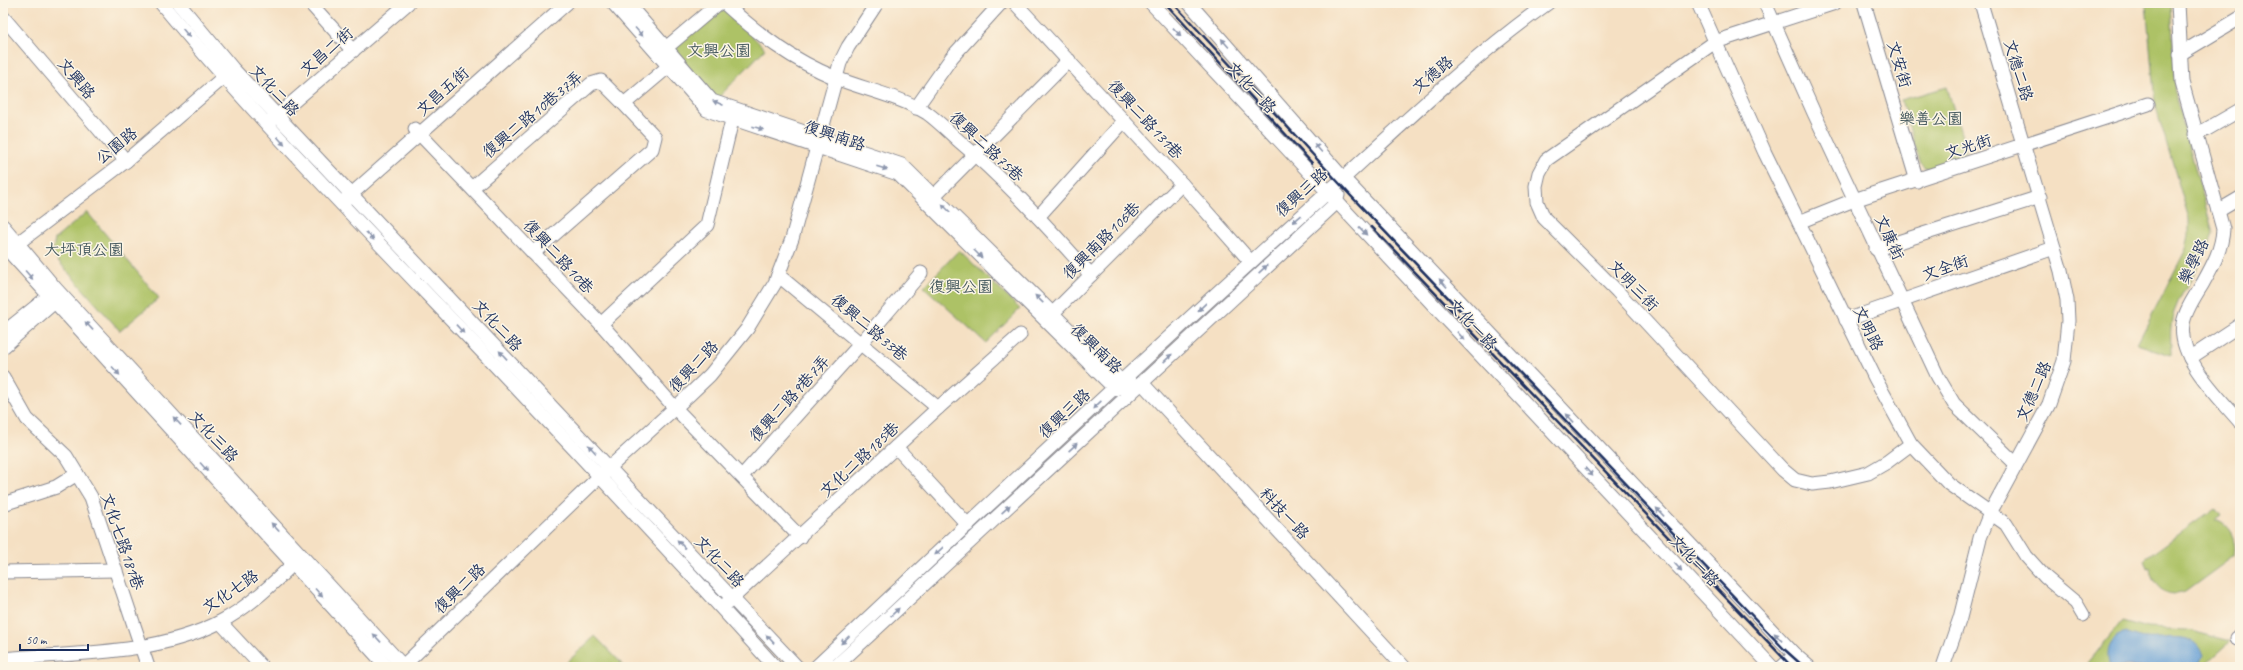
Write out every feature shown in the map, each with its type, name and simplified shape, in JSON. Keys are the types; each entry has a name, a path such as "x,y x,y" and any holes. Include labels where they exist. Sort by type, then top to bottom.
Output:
{"street":[{"name":"文化二路","path":"161,3 272,120 348,191 604,472 775,667"},
{"name":"文化二路","path":"178,3 228,73"},
{"path":"310,3 353,51"},
{"name":"文昌二街","path":"272,120 408,3"},
{"name":"文昌五街","path":"417,131 556,3"},
{"name":"文昌五街","path":"337,202 417,131 567,3"},
{"name":"復興南路","path":"613,3 712,101 850,153 898,174 1049,317 1118,385 1142,383"},
{"name":"復興南路","path":"627,3 663,51 669,66 707,110 732,120 818,142"},
{"path":"663,51 719,3"},
{"name":"復興二路75巷","path":"724,3 755,32 781,51 836,78 916,108 927,114 975,154 1091,275"},
{"name":"復興二路","path":"403,667 604,472 710,375 747,329 778,274 792,239 836,78 848,47 877,3"},
{"path":"916,108 952,57 1001,3"},
{"name":"復興二路131巷","path":"1015,3 1182,184 1250,261"},
{"name":"文化一路","path":"1151,3 1336,203 1772,667"},
{"name":"文化一路","path":"1189,3 1344,178 1808,667"},
{"name":"文德路","path":"1344,178 1408,117 1460,72 1519,24 1548,3"},
{"name":"文明路","path":"1698,3 1846,320 1875,378 1911,444 1950,484 2006,524 2026,556 2045,577 2076,603 2083,615"},
{"name":"文康街","path":"1764,3 1925,354 1954,404 2016,464"},
{"name":"文明三街","path":"1835,3 1715,42 1546,160 1539,173 1536,186 1537,202 1544,218 1617,291 1783,470 1795,480 1812,484 1868,473 1887,462 1911,444"},
{"name":"文安街","path":"1864,3 1917,181"},
{"name":"文德二路","path":"1943,667 1960,618 1980,538 1990,513 2049,404 2064,361 2068,321 2067,300 2054,248 1981,3"},
{"name":"樂學路","path":"2178,3 2182,82 2195,134 2223,229 2219,253 2188,309 2183,324 2183,341 2190,358 2240,422"},
{"name":"文興路","path":"3,17 126,161"},
{"path":"2180,54 2240,18"},
{"path":"934,196 1069,60"},
{"path":"533,253 652,149 655,138 624,104 669,66"},
{"name":"公園路","path":"18,244 126,161 228,73"},
{"name":"復興二路10巷37弄","path":"472,188 591,84 600,81 624,104"},
{"name":"文光街","path":"1799,222 1854,200 1917,181 2148,104"},
{"path":"2195,134 2208,129 2240,110"},
{"name":"文化二路","path":"272,120 337,202 604,472 733,599 797,667"},
{"path":"600,324 707,225 732,120"},
{"path":"1038,218 1124,121"},
{"name":"復興二路10巷","path":"417,131 600,324 675,408 800,537"},
{"name":"復興南路","path":"850,153 902,165 934,196 1049,317"},
{"name":"復興三路","path":"816,667 1250,261 1344,178"},
{"name":"復興三路","path":"835,667 1336,203 1344,178"},
{"name":"復興南路106巷","path":"1049,317 1182,184"},
{"path":"1876,249 2040,197"},
{"path":"2218,212 2240,198"},
{"name":"文化三路","path":"3,226 18,244 55,296"},
{"name":"文化三路","path":"3,245 55,296 297,560 403,667"},
{"name":"文全街","path":"1846,320 1900,300 2054,248"},
{"name":"復興二路33巷","path":"778,274 862,342 938,408"},
{"name":"復興二路9巷7弄","path":"742,476 921,274"},
{"path":"3,333 55,296"},
{"path":"3,347 55,296"},
{"path":"2190,358 2240,325"},
{"name":"文化二路185巷","path":"722,608 938,408 1020,335"},
{"name":"文化七路181巷","path":"3,377 27,419 66,456 92,497 140,648 148,667"},
{"name":"科技一路","path":"1142,383 1404,667"},
{"path":"896,447 968,525"},
{"path":"1035,463 1045,473"},
{"path":"3,504 56,487 77,474"},
{"name":"文化三路","path":"297,560 387,667"},
{"name":"文化七路","path":"3,659 140,648 169,641 220,622 252,600 297,560"},
{"path":"3,572 116,570"},
{"path":"220,622 262,667"},
{"path":"1782,667 1795,655"}],"green space":[{"path":"2146,3 2171,3 2176,98 2213,233 2210,244 2183,292 2172,317 2171,355 2137,344 2186,249 2189,235 2189,219 2155,104"},
{"name":"文興公園","path":"722,5 765,49 716,100 672,47"},
{"name":"樂善公園","path":"1947,87 1966,150 1962,159 1930,168 1924,167 1920,162 1901,100"},
{"name":"大坪頂公園","path":"87,212 159,298 120,331 52,254 55,239"},
{"name":"復興公園","path":"959,250 1020,309 986,343 924,287"},
{"path":"2215,508 2221,516 2215,520 2221,522 2229,530 2234,539 2234,556 2185,592 2172,594 2161,589 2154,580 2150,567 2148,568 2145,559"},
{"path":"2122,621 2148,628 2187,630 2231,641 2203,667 2089,667 2088,663"},
{"path":"595,636 625,667 562,667"}],"water":[{"path":"2127,633 2144,638 2171,637 2186,639 2193,642 2204,656 2197,667 2110,667 2108,650 2112,641"}],"railway":[{"path":"1165,3 1312,163"},
{"path":"1173,3 1351,196 1784,649 1804,667"},
{"path":"1372,227 1792,667"}]}
